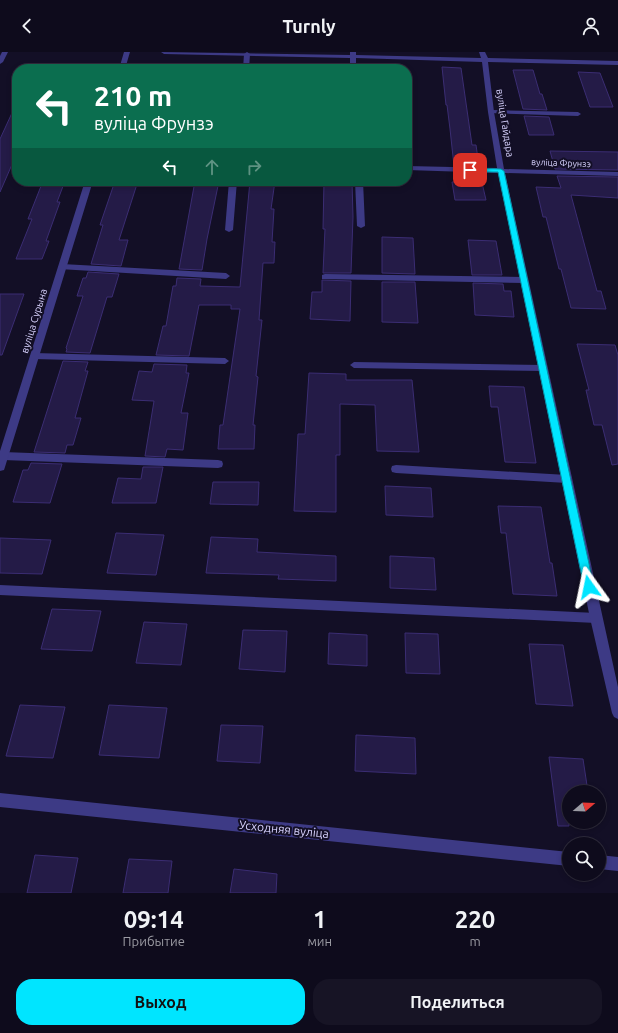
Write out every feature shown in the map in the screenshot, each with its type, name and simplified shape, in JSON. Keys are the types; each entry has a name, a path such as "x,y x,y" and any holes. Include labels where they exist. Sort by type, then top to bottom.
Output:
{"street":[{"path":"0,62 5,52"},
{"path":"123,64 127,52"},
{"path":"164,52 484,56 618,63"},
{"path":"246,64 247,54"},
{"name":"вуліца Гайдара","path":"484,56 491,112 501,171 596,618 618,713"},
{"path":"491,112 578,114"},
{"name":"вуліца Фрунзэ","path":"412,168 618,174"},
{"name":"вуліца Сурына","path":"0,467 87,186"},
{"path":"229,230 233,186"},
{"path":"359,186 360,226"},
{"path":"62,267 226,276"},
{"path":"325,277 524,280"},
{"path":"34,356 225,361"},
{"path":"354,365 543,368"},
{"path":"3,456 218,464"},
{"path":"396,469 567,479"},
{"path":"0,590 596,618"},
{"name":"Усходняя вуліца","path":"0,800 562,858"},
{"path":"606,863 618,864"}],"building":[{"path":"442,67 461,68 472,145 476,145 479,166 454,166"},
{"path":"513,70 533,70 540,94 542,94 547,110 523,109"},
{"path":"578,72 600,73 613,107 590,107"},
{"path":"12,113 12,164 0,192 0,139"},
{"path":"524,116 549,117 554,135 529,135"},
{"path":"550,151 618,152 618,170 555,169"},
{"path":"455,173 480,174 486,200 455,200 452,182 456,182"},
{"path":"557,176 618,177 618,198 571,195 597,291 601,291 606,309 571,308 561,269 559,269 546,217 543,217 536,187 561,188"},
{"path":"41,186 63,186 57,202 60,202 46,241 49,241 42,259 16,259 32,219 28,219"},
{"path":"113,186 136,186 119,240 128,240 121,266 91,264 103,225 100,225"},
{"path":"194,186 218,186 202,270 179,269"},
{"path":"250,186 274,186 271,209 274,209 272,242 275,242 274,263 263,263 259,320 262,320 253,425 255,425 254,449 218,449 220,425 223,425 240,309 231,309 231,305 199,305 189,356 156,355 163,326 166,326 173,286 176,286 177,278 201,279 200,286 240,287"},
{"path":"324,186 352,186 353,217 351,273 323,273 325,229 323,229"},
{"path":"382,237 413,238 415,274 382,273"},
{"path":"468,240 496,241 502,275 472,275"},
{"path":"88,272 119,274 112,297 107,297 90,353 66,352 83,296 77,296 83,278 86,278"},
{"path":"322,280 351,281 350,321 310,319 312,292 322,292"},
{"path":"382,282 415,282 418,323 382,322"},
{"path":"473,283 503,284 504,291 511,291 514,317 475,315"},
{"path":"0,294 24,294 2,355 0,355"},
{"path":"577,344 615,345 618,355 618,464 612,465 602,425 594,425 586,390 589,390"},
{"path":"63,361 88,362 85,371 88,371 75,418 81,418 73,445 67,445 65,453 34,452"},
{"path":"154,364 187,365 186,373 189,373 181,413 188,413 183,450 167,449 165,457 145,456 154,401 132,400 139,371 152,372"},
{"path":"309,373 346,374 346,380 412,380 419,452 377,451 375,405 340,404 340,455 336,455 336,512 294,511 298,434 305,434"},
{"path":"489,386 524,387 536,463 505,462 498,407 491,407"},
{"path":"31,463 62,464 50,503 13,502 23,470 28,470"},
{"path":"143,467 163,467 156,503 112,503 118,478 141,479"},
{"path":"213,482 259,482 258,505 210,504"},
{"path":"385,486 431,488 433,517 386,515"},
{"path":"498,506 541,507 557,596 513,594 506,533 501,533"},
{"path":"116,533 164,535 156,575 107,573"},
{"path":"211,537 258,539 257,552 336,556 336,581 278,579 279,575 206,573"},
{"path":"0,538 51,540 42,574 0,573"},
{"path":"390,556 434,558 436,590 390,588"},
{"path":"52,609 101,611 92,651 41,649"},
{"path":"144,622 187,624 181,665 136,663"},
{"path":"243,630 287,631 285,672 239,669"},
{"path":"329,633 367,635 367,666 328,664"},
{"path":"405,633 438,634 440,674 406,673"},
{"path":"529,644 563,645 573,706 536,704"},
{"path":"20,705 65,707 53,758 6,756"},
{"path":"109,705 167,708 159,758 99,755"},
{"path":"221,725 263,726 260,763 217,761"},
{"path":"356,735 415,738 416,774 355,771"},
{"path":"549,757 583,759 587,785 562,785 562,826 558,826"},
{"path":"35,855 78,858 71,893 27,893"},
{"path":"129,859 172,861 168,893 123,893"},
{"path":"234,869 277,874 276,893 230,893"}],"route":[{"path":"470,170 501,171 589,587"}]}
